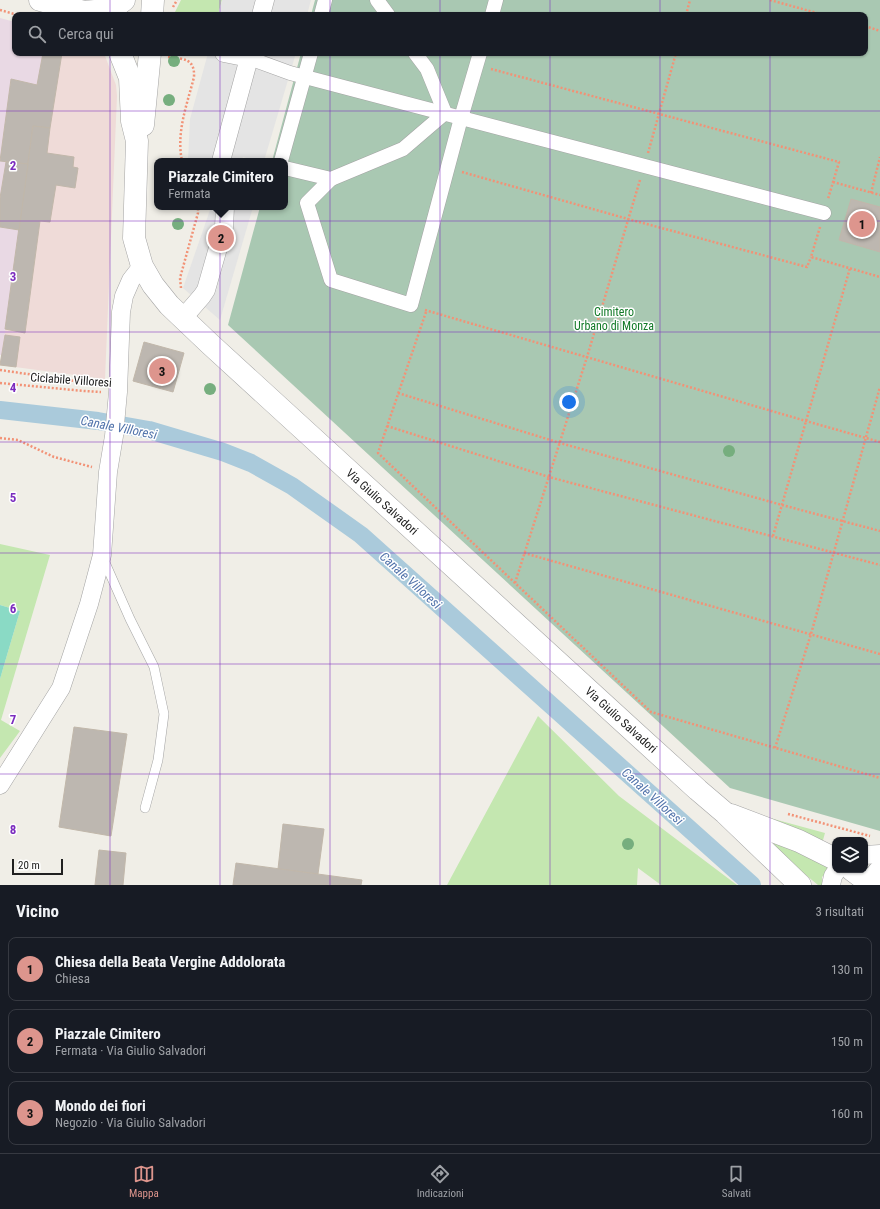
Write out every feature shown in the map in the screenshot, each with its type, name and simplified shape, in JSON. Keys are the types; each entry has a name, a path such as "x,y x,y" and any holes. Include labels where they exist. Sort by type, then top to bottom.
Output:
{"street":[{"path":"40,0 81,12"},
{"path":"95,12 116,5 124,0"},
{"path":"262,12 265,0"},
{"path":"322,12 326,0"},
{"path":"377,0 386,12"},
{"path":"493,12 496,0"},
{"name":"Via Giulio Salvadori","path":"121,56 130,78 132,121 138,141"},
{"name":"Via Giulio Salvadori","path":"150,56 144,123 138,141 134,238 142,266 153,285 169,305 189,311 210,344 643,740 725,813 800,885"},
{"path":"222,158 250,56 290,73 824,213"},
{"path":"283,158 310,56"},
{"path":"417,56 427,69 445,114"},
{"path":"445,114 403,149 331,179 307,204 331,280 411,305 478,59"},
{"path":"288,169 331,179"},
{"path":"189,311 202,296 209,281 224,227 225,210"},
{"path":"0,785 61,688 89,604 102,555 108,472 114,436 120,332 124,296 131,280 142,266"},
{"name":"Via Giulio Salvadori","path":"725,813 799,841 832,858"},
{"path":"868,855 880,854"},
{"path":"856,873 872,885 876,872 880,868"},
{"path":"830,885 835,873"}],"lane":[{"path":"102,555 130,619 154,667 164,714 158,760 145,808"}],"path":[{"path":"158,6 177,0"},
{"path":"687,12 690,0"},
{"path":"770,0 813,12"},
{"path":"0,10 12,13"},
{"path":"868,27 880,31"},
{"path":"163,56 189,61 193,65 194,70 194,77 180,132 181,158"},
{"path":"515,583 587,357 675,56"},
{"path":"448,168 628,219 808,267 839,162 659,114 478,59"},
{"path":"871,193 880,158"},
{"path":"833,182 880,196"},
{"path":"189,311 180,284 180,278 198,210"},
{"path":"811,257 880,277"},
{"path":"773,536 850,268"},
{"path":"411,305 806,422 880,442"},
{"path":"426,310 378,453 651,712 880,778"},
{"path":"0,370 75,381 117,394"},
{"name":"Ciclabile Villoresi","path":"0,383 117,394"},
{"path":"775,748 811,634 880,387"},
{"path":"398,393 560,443 880,531"},
{"path":"387,426 549,477 880,564"},
{"path":"0,438 18,440 54,457 108,472"},
{"path":"524,553 880,654"},
{"path":"782,813 872,837"}],"shaded area":[{"path":"222,0 311,0 308,12 219,12"},
{"path":"0,18 12,21 12,56 42,56 37,85 12,79 0,161"},
{"path":"42,56 105,56 116,85 117,96 105,379 0,365 18,230 0,227 0,198 6,162 0,161 11,79 37,84"},
{"path":"207,56 295,56 265,158 188,158 190,119"},
{"path":"0,161 6,162 0,198"},
{"path":"210,210 252,210 220,320 183,288"},
{"path":"0,227 19,230 2,355 0,355"}],"green space":[{"path":"181,0 222,0 219,12 175,12"},
{"name":"Cimitero Urbano di Monza","path":"315,0 880,0 880,831 730,788 228,325 259,210 288,210 288,158 273,158 300,56 868,56 868,12 312,12"},
{"path":"0,544 50,555 1,720 20,731 0,758 0,679 20,611 0,605"},
{"path":"0,605 20,611 0,679"},
{"path":"538,716 619,796 737,885 661,885 638,868 637,885 447,885"},
{"path":"770,818 825,833 823,840 820,842"},
{"path":"775,840 832,866 822,877 822,885 818,885 772,847"}],"building":[{"path":"42,56 62,56 50,128 33,126 28,164 0,161 11,79 37,85"},
{"path":"33,126 50,128 47,153 74,157 73,167 78,168 75,188 56,185 50,222 40,221 25,333 5,329"},
{"path":"6,162 28,164 19,230 0,227 0,198"},
{"path":"851,199 880,207 880,252 839,240"},
{"path":"5,335 20,337 16,367 0,365"},
{"path":"144,342 184,353 173,392 133,381"},
{"path":"74,727 127,734 111,836 59,827"},
{"path":"283,824 324,829 318,874 278,869"},
{"path":"99,850 126,853 123,885 95,885"},
{"path":"236,863 362,880 361,885 233,885"}],"waterway":[{"name":"Canale Villoresi","path":"0,410 98,421 149,430 223,452 251,463 292,486 361,535 752,885"}],"place":[{"name":"Chiesa della Beata Vergine Addolorata","path":"862,224"},
{"name":"Piazzale Cimitero","path":"221,238"},
{"name":"Mondo dei fiori","path":"162,371"}]}
